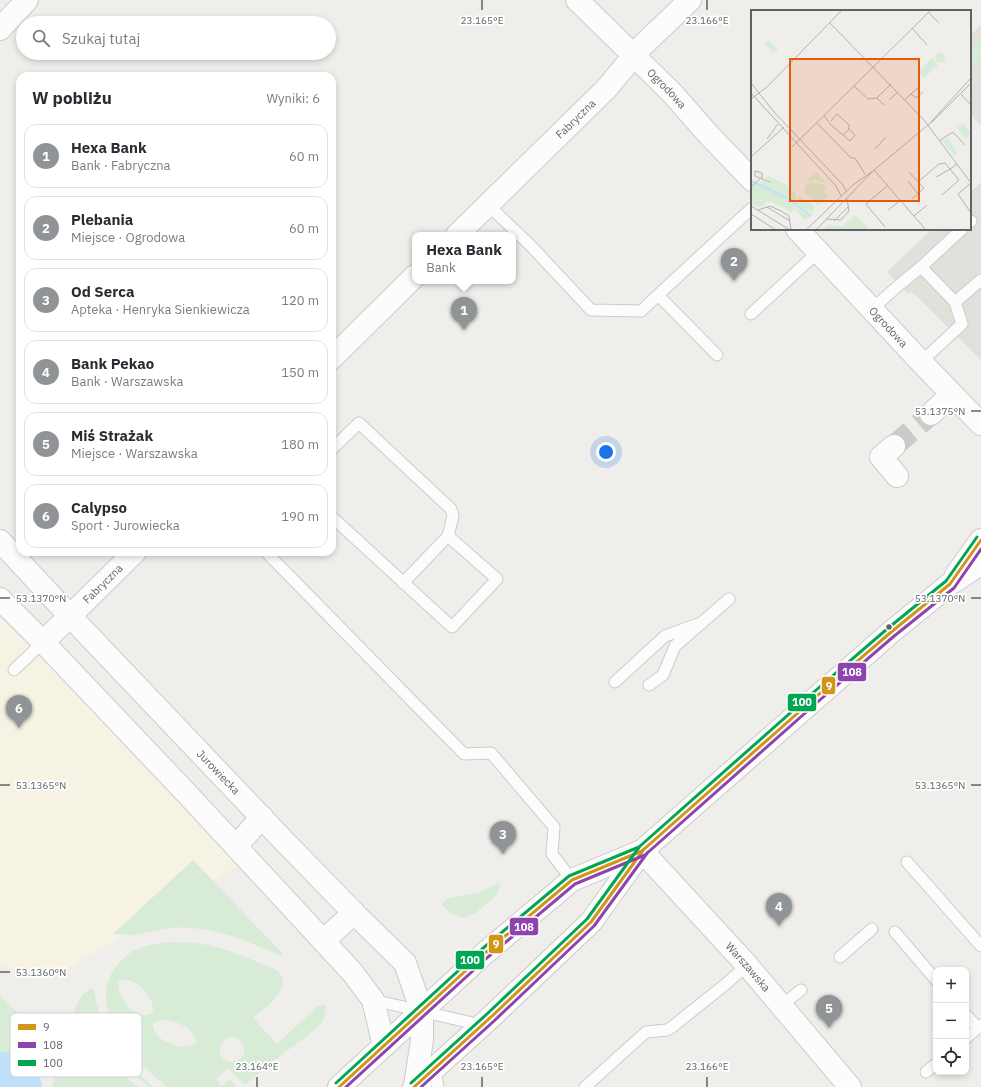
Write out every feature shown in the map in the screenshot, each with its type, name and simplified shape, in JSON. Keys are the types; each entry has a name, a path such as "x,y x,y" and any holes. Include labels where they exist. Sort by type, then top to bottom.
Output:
{"street":[{"path":"0,28 27,0"},
{"name":"Ogrodowa","path":"577,0 672,93 707,133 751,179"},
{"name":"Fabryczna","path":"460,232 606,89 642,46 690,0"},
{"name":"Ogrodowa","path":"798,230 981,424"},
{"path":"336,354 412,279"},
{"path":"931,414 952,394"},
{"path":"894,446 881,457 897,476"},
{"path":"950,584 981,540"},
{"name":"Jurowiecka","path":"0,541 404,964 422,1012"},
{"name":"Fabryczna","path":"43,642 131,556"},
{"path":"422,1012 422,1040 414,1086 436,1078 481,1025 591,922 642,851 890,633 950,584 981,564"},
{"path":"0,599 43,642 236,846 352,972 373,1000 384,1046"},
{"path":"236,846 262,817"},
{"path":"339,1087 486,953 572,880 642,851"},
{"name":"Warszawska","path":"642,851 782,1005 842,1084"},
{"path":"323,941 354,913"}],"lane":[{"path":"488,205 530,245 591,310 641,311 751,209"},
{"path":"872,309 961,230"},
{"path":"751,314 818,252"},
{"path":"921,267 955,302 962,324 921,362"},
{"path":"955,302 981,280"},
{"path":"658,295 717,354"},
{"path":"336,446 359,423 451,508 453,516 448,536 403,582"},
{"path":"336,521 452,627 497,579 448,536"},
{"path":"270,556 464,754 491,753 554,827 552,854 572,880"},
{"path":"649,685 664,675 675,646 729,599"},
{"path":"615,682 665,636 705,621"},
{"path":"14,670 43,642"},
{"path":"907,862 979,939"},
{"path":"840,957 872,929"},
{"path":"895,932 933,976"},
{"path":"585,1087 646,1032 667,1030 672,1027 747,965"},
{"path":"782,1005 801,990"},
{"path":"373,1000 481,1025"},
{"path":"969,1017 979,1027 969,1035"},
{"path":"926,1072 933,1066"}],"shaded area":[{"path":"981,25 981,126 971,115 971,35"},
{"path":"981,182 981,360 911,291 908,294 887,272 931,230 971,230 971,192"},
{"path":"0,598 246,861 48,980 21,973 0,963"}],"green space":[{"path":"981,38 981,62 971,71 971,47"},
{"path":"193,860 282,953 282,955 240,939 213,931 199,929 171,928 141,934 113,934"},
{"path":"501,882 497,895 474,914 463,918 452,914 441,904 449,898 480,892"},
{"path":"169,942 188,942 215,947 277,970 282,977 283,984 281,990 271,1003 253,1018 277,1044 319,1005 326,1006 324,1019 320,1025 307,1036 269,1064 245,1085 228,1068 216,1079 222,1086 230,1079 237,1087 167,1087 142,1065 142,1015 148,1015 153,1012 153,1006 149,996 136,983 125,979 119,981 118,986 122,998 131,1009 138,1013 110,1013 107,1006 106,990 109,978 119,963 131,952 149,945","holes":["161,1020 172,1021 182,1025 191,1031 197,1040 190,1046 178,1046 167,1043 159,1037 153,1025","231,1037 238,1039 244,1047 242,1057 234,1062 225,1060 221,1056 219,1050 221,1044"]},
{"path":"91,988 94,989 100,1013 73,1013 77,1004 85,993"},
{"path":"0,996 19,1013 10,1013 10,1071 0,1064"},
{"path":"19,1077 41,1077 38,1087 33,1087"},
{"path":"55,1077 126,1077 138,1087 52,1087"},
{"path":"137,1077 142,1077 153,1087 149,1087"}],"waterway":[{"path":"0,1072 8,1076 22,1087"}],"tunnel":[{"path":"894,446 931,414"}],"transit line":[{"name":"100","path":"336,1083 482,949 569,876 639,847 815,691 946,581 977,537"},
{"name":"9","path":"339,1087 485,953 572,880 642,851 818,695 950,584 981,540"},
{"name":"108","path":"346,1087 488,957 575,884 645,855 821,699 893,637 954,588 981,549"},
{"name":"100","path":"411,1083 488,1013 587,919 640,846"},
{"name":"9","path":"414,1087 491,1017 591,922 644,849"},
{"name":"108","path":"421,1087 494,1021 594,926 648,852"}],"place":[{"name":"Plebania","path":"734,281"},
{"name":"Hexa Bank","path":"464,330"},
{"name":"Calypso","path":"19,728"},
{"name":"Od Serca","path":"503,854"},
{"name":"Bank Pekao","path":"779,926"},
{"name":"Miś Strażak","path":"829,1028"}]}
